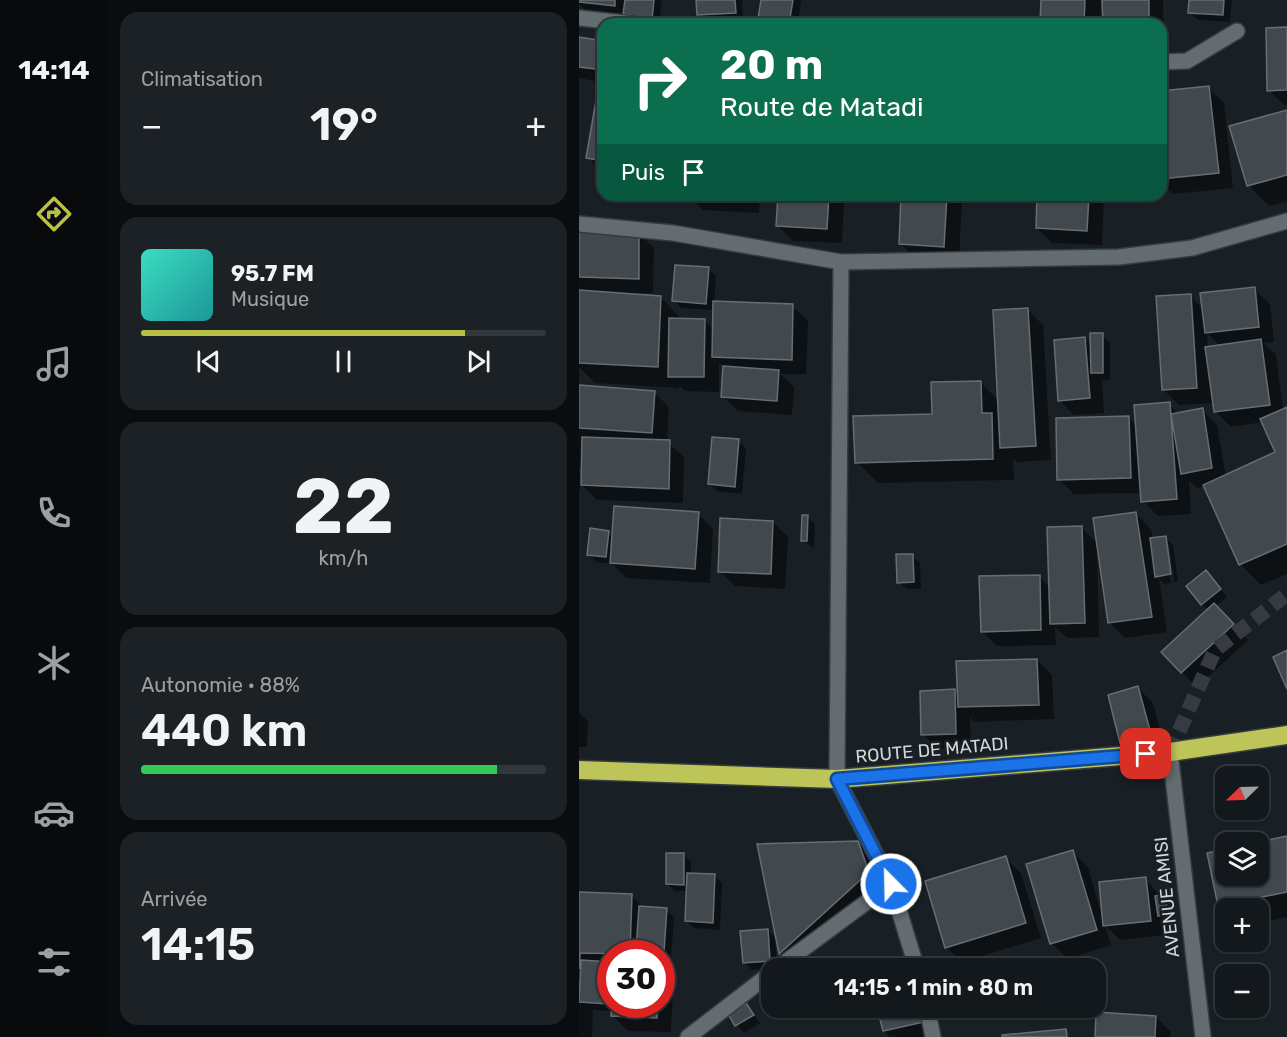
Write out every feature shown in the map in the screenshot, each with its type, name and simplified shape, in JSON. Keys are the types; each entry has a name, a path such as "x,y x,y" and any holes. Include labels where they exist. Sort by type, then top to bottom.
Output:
{"highway":[{"name":"ROUTE DE MATADI","path":"579,770 837,779 1170,752 1287,735"}],"street":[{"path":"579,18 597,20"},
{"path":"1167,62 1187,61 1237,31"},
{"path":"579,224 673,232 841,262 1119,257 1192,248 1287,220"},
{"path":"841,262 837,779 875,848 891,884 914,958"},
{"name":"AVENUE AMISI","path":"1170,752 1203,1037"},
{"path":"791,958 891,884"},
{"path":"688,1037 761,981"},
{"path":"929,1018 933,1037"}],"building":[{"path":"579,0 615,0 615,6 579,2"},
{"path":"625,0 654,0 652,18 623,14"},
{"path":"696,0 735,0 736,13 697,15"},
{"path":"761,0 793,0 790,18 758,18"},
{"path":"1041,0 1085,0 1084,18 1040,18"},
{"path":"1102,0 1149,0 1149,18 1103,18"},
{"path":"1189,0 1224,0 1223,15 1188,13"},
{"path":"1287,27 1287,90 1267,91 1266,28"},
{"path":"579,37 597,40 597,69 579,67"},
{"path":"1209,86 1219,173 1167,178 1167,90"},
{"path":"597,95 597,160 586,158"},
{"path":"1287,110 1287,175 1247,186 1229,126"},
{"path":"778,201 829,201 827,229 776,226"},
{"path":"901,201 947,201 944,247 899,244"},
{"path":"1037,201 1089,201 1087,231 1036,228"},
{"path":"579,230 639,231 639,279 579,277"},
{"path":"675,265 709,267 706,304 672,301"},
{"path":"1255,287 1259,327 1205,333 1200,293"},
{"path":"579,290 661,296 658,367 579,363"},
{"path":"1191,294 1197,388 1162,390 1156,296"},
{"path":"713,301 793,304 792,360 712,357"},
{"path":"1028,308 1036,446 1000,448 993,310"},
{"path":"669,318 705,319 704,377 668,377"},
{"path":"1090,333 1103,333 1103,373 1091,373"},
{"path":"1085,337 1090,398 1058,401 1054,340"},
{"path":"1261,339 1270,405 1214,412 1205,347"},
{"path":"723,366 779,370 777,401 721,397"},
{"path":"981,381 982,413 992,413 993,459 855,463 853,416 932,414 931,382"},
{"path":"579,385 655,391 652,433 579,428"},
{"path":"1170,402 1177,499 1141,502 1134,405"},
{"path":"1287,407 1287,544 1239,565 1203,485 1275,452 1260,419"},
{"path":"1203,408 1212,468 1181,474 1171,414"},
{"path":"1129,416 1131,478 1057,480 1056,418"},
{"path":"582,437 670,440 669,489 581,485"},
{"path":"712,437 739,439 735,487 708,484"},
{"path":"614,506 699,512 695,569 610,563"},
{"path":"1136,512 1152,617 1108,623 1093,518"},
{"path":"802,515 808,515 807,541 801,541"},
{"path":"720,518 773,521 771,574 718,572"},
{"path":"1082,526 1085,623 1050,624 1047,527"},
{"path":"590,528 609,531 606,557 587,555"},
{"path":"1166,536 1171,574 1155,577 1150,538"},
{"path":"896,554 913,554 914,582 897,583"},
{"path":"1206,570 1221,589 1201,605 1186,586"},
{"path":"1040,575 1041,630 981,632 979,576"},
{"path":"1214,603 1234,624 1181,673 1161,652"},
{"path":"1287,650 1287,689 1273,657"},
{"path":"1037,659 1039,705 958,707 956,661"},
{"path":"1138,686 1151,734 1120,743 1108,695"},
{"path":"955,689 956,734 921,735 920,691"},
{"path":"1287,836 1287,892 1257,898 1216,898 1207,853 1215,851 1215,886 1269,886 1269,840"},
{"path":"858,841 869,872 779,954 757,844"},
{"path":"1073,850 1097,930 1050,944 1026,864"},
{"path":"666,853 684,853 684,885 666,884"},
{"path":"1006,856 1026,923 945,948 925,881"},
{"path":"687,873 715,874 713,923 685,921"},
{"path":"1146,877 1151,921 1103,926 1099,882"},
{"path":"579,892 632,894 630,940 597,940 597,953 580,953 579,969"},
{"path":"1165,894 1168,914 1158,916 1155,896"},
{"path":"639,906 667,908 665,940 637,940"},
{"path":"768,929 770,958 761,958 761,962 743,963 740,931"},
{"path":"581,960 597,961 597,1003 579,1002"},
{"path":"746,1003 754,1015 735,1026 728,1014"},
{"path":"1106,1013 1156,1016 1155,1037 1095,1037 1096,1018 1106,1018"},
{"path":"880,1018 923,1018 924,1022 883,1031"},
{"path":"1066,1029 1067,1037 1002,1037 1002,1035"}],"tunnel":[{"path":"1170,752 1215,650 1287,594"}],"route":[{"path":"891,884 880,857 837,779 1146,754"}]}
